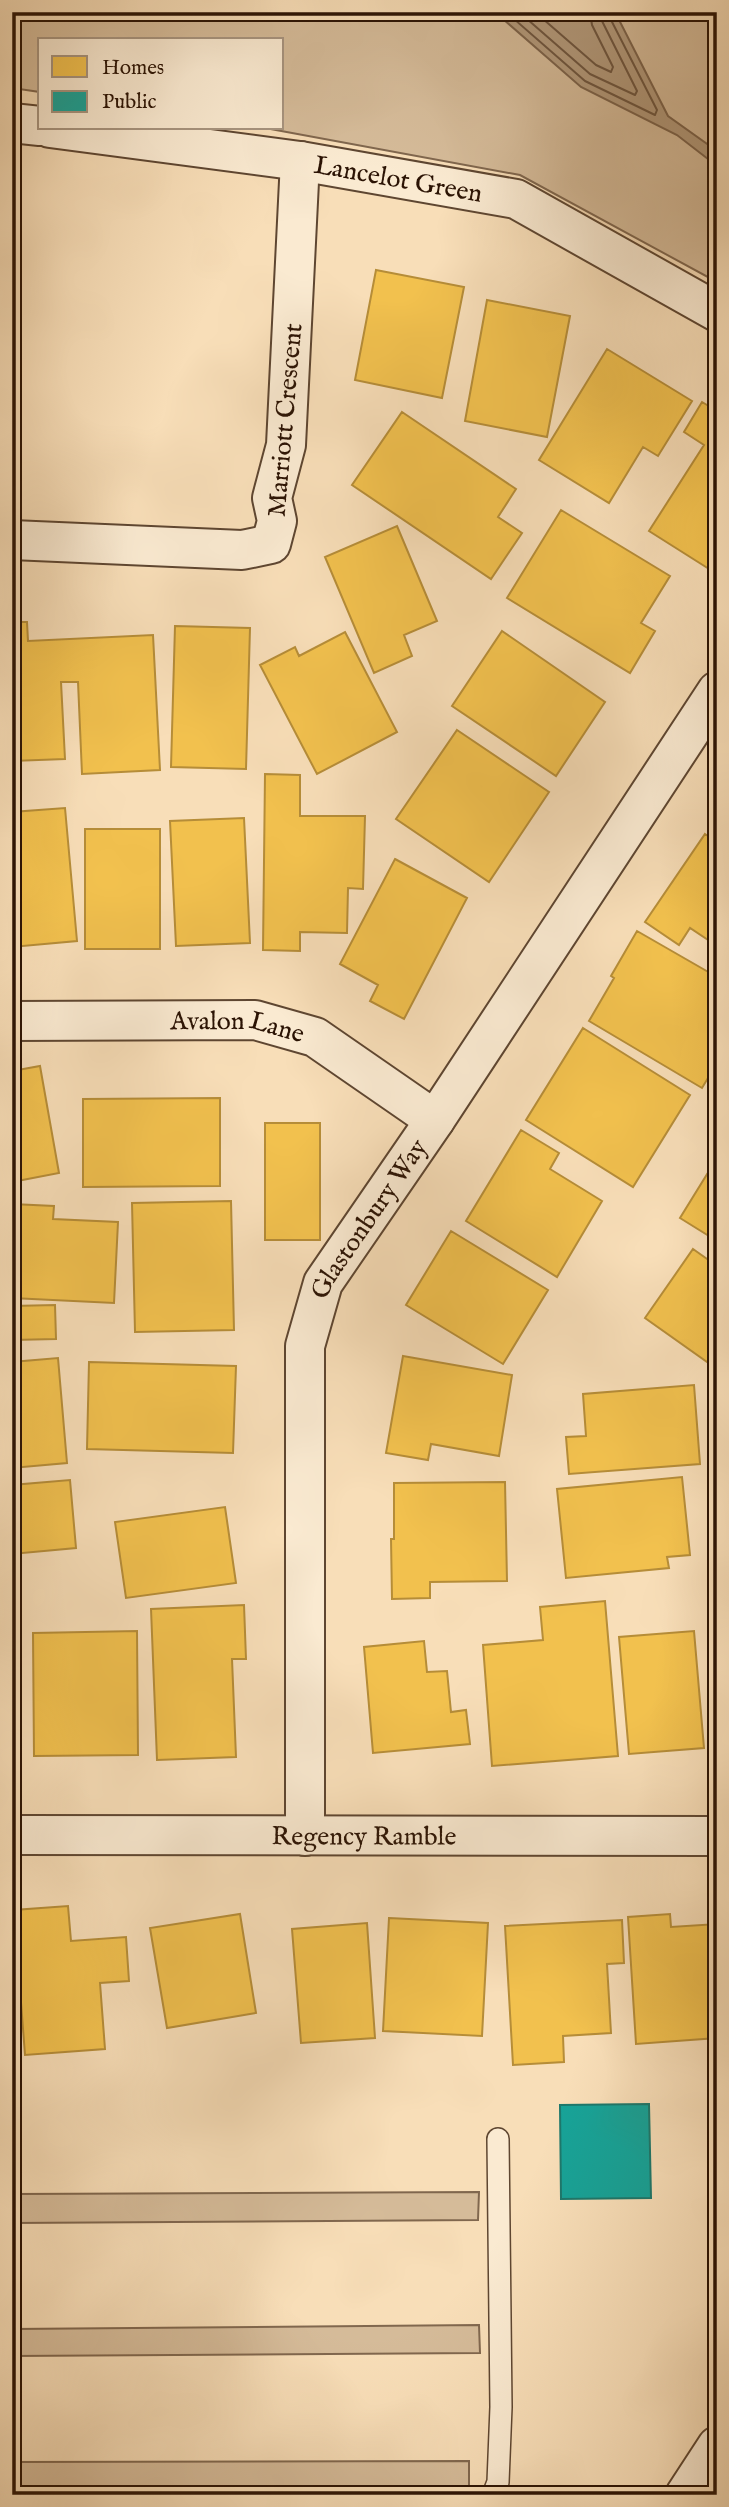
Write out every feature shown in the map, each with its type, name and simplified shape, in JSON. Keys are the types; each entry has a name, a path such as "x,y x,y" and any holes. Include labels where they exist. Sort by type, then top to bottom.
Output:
{"street":[{"path":"12,123 38,126"},
{"name":"Lancelot Green","path":"65,130 300,161 516,198 717,312"},
{"name":"Marriott Crescent","path":"12,540 242,550 271,544 277,521 272,498 286,445 300,161"},
{"name":"Glastonbury Way","path":"305,1836 305,1346 323,1283 435,1120 717,691"},
{"name":"Avalon Lane","path":"12,1021 256,1020 315,1037 435,1120"},
{"name":"Regency Ramble","path":"12,1835 717,1836"},
{"path":"685,2495 717,2446"}],"lane":[{"path":"493,2495 498,2482 501,2407 498,2139"}],"shaded area":[{"path":"12,12 717,12 717,282 520,175 276,130 284,130 284,38 38,38 38,92 12,88"},
{"path":"479,2192 478,2220 12,2223 12,2194"},
{"path":"479,2325 480,2353 12,2356 12,2329"},
{"path":"469,2461 469,2487 12,2489 12,2462"}],"water":[{"path":"495,12 615,12 668,116 717,151 717,166 677,135 581,87"}],"building: Homes":[{"path":"376,270 464,287 442,398 355,380"},
{"path":"487,300 570,316 547,437 465,421"},
{"path":"607,349 692,401 658,456 643,447 609,503 539,460"},
{"path":"702,402 717,411 717,574 649,531 704,445 684,432"},
{"path":"402,412 516,489 498,517 522,533 491,579 352,485"},
{"path":"561,510 670,576 641,623 655,631 630,673 507,598"},
{"path":"397,526 437,621 404,635 412,656 374,673 325,557"},
{"path":"12,622 27,622 28,641 153,635 160,770 82,774 78,682 61,682 65,759 12,761"},
{"path":"175,626 250,628 246,769 171,767"},
{"path":"502,631 605,702 556,776 452,706"},
{"path":"345,632 397,732 317,774 260,665 295,647 299,656"},
{"path":"457,730 549,792 489,882 396,819"},
{"path":"265,774 300,775 300,816 365,816 363,889 348,888 347,933 300,932 300,951 263,950"},
{"path":"65,808 77,941 12,947 12,812"},
{"path":"244,818 250,943 176,946 170,821"},
{"path":"85,829 160,829 160,949 85,949"},
{"path":"705,834 717,842 717,946 690,928 679,945 645,922"},
{"path":"395,859 467,898 404,1019 370,1001 378,985 340,964"},
{"path":"637,931 717,977 717,1063 702,1088 589,1021"},
{"path":"583,1028 690,1095 633,1187 526,1120"},
{"path":"40,1066 59,1173 12,1182 12,1071"},
{"path":"220,1098 220,1186 83,1187 83,1099"},
{"path":"265,1123 320,1123 320,1240 265,1240"},
{"path":"521,1130 559,1153 550,1169 602,1201 557,1277 466,1221"},
{"path":"717,1158 717,1241 680,1218"},
{"path":"231,1201 234,1330 135,1332 132,1203"},
{"path":"12,1204 54,1206 53,1219 118,1222 114,1303 12,1298"},
{"path":"451,1231 548,1290 503,1364 406,1305"},
{"path":"693,1249 717,1266 717,1369 645,1318"},
{"path":"55,1305 56,1339 12,1340 12,1306"},
{"path":"403,1356 512,1375 499,1456 431,1444 428,1460 386,1453"},
{"path":"58,1358 67,1463 12,1468 12,1362"},
{"path":"89,1362 236,1366 233,1453 87,1449"},
{"path":"694,1385 700,1464 569,1474 566,1437 586,1436 583,1394"},
{"path":"682,1477 690,1555 667,1557 669,1568 566,1578 557,1489"},
{"path":"70,1480 76,1548 12,1554 12,1485"},
{"path":"505,1482 507,1581 430,1582 430,1598 392,1599 394,1483"},
{"path":"225,1507 236,1583 126,1598 115,1522"},
{"path":"605,1601 618,1756 492,1766 483,1645 543,1640 540,1607"},
{"path":"244,1605 246,1659 232,1659 236,1757 157,1760 151,1609"},
{"path":"137,1631 138,1755 34,1756 33,1633"},
{"path":"694,1631 704,1748 629,1754 619,1637"},
{"path":"424,1641 427,1672 447,1671 451,1712 466,1710 470,1744 373,1753 364,1647"},
{"path":"68,1906 71,1941 126,1937 129,1981 100,1983 105,2049 25,2055 14,1910"},
{"path":"240,1914 256,2013 167,2028 150,1928"},
{"path":"670,1914 671,1927 717,1924 717,2038 636,2044 628,1917"},
{"path":"389,1918 488,1923 482,2036 383,2031"},
{"path":"622,1920 624,1963 607,1964 611,2033 563,2036 564,2062 513,2065 505,1926"},
{"path":"367,1923 375,2038 301,2043 292,1929"}],"building: Public":[{"path":"649,2104 651,2198 561,2199 560,2105"}]}
